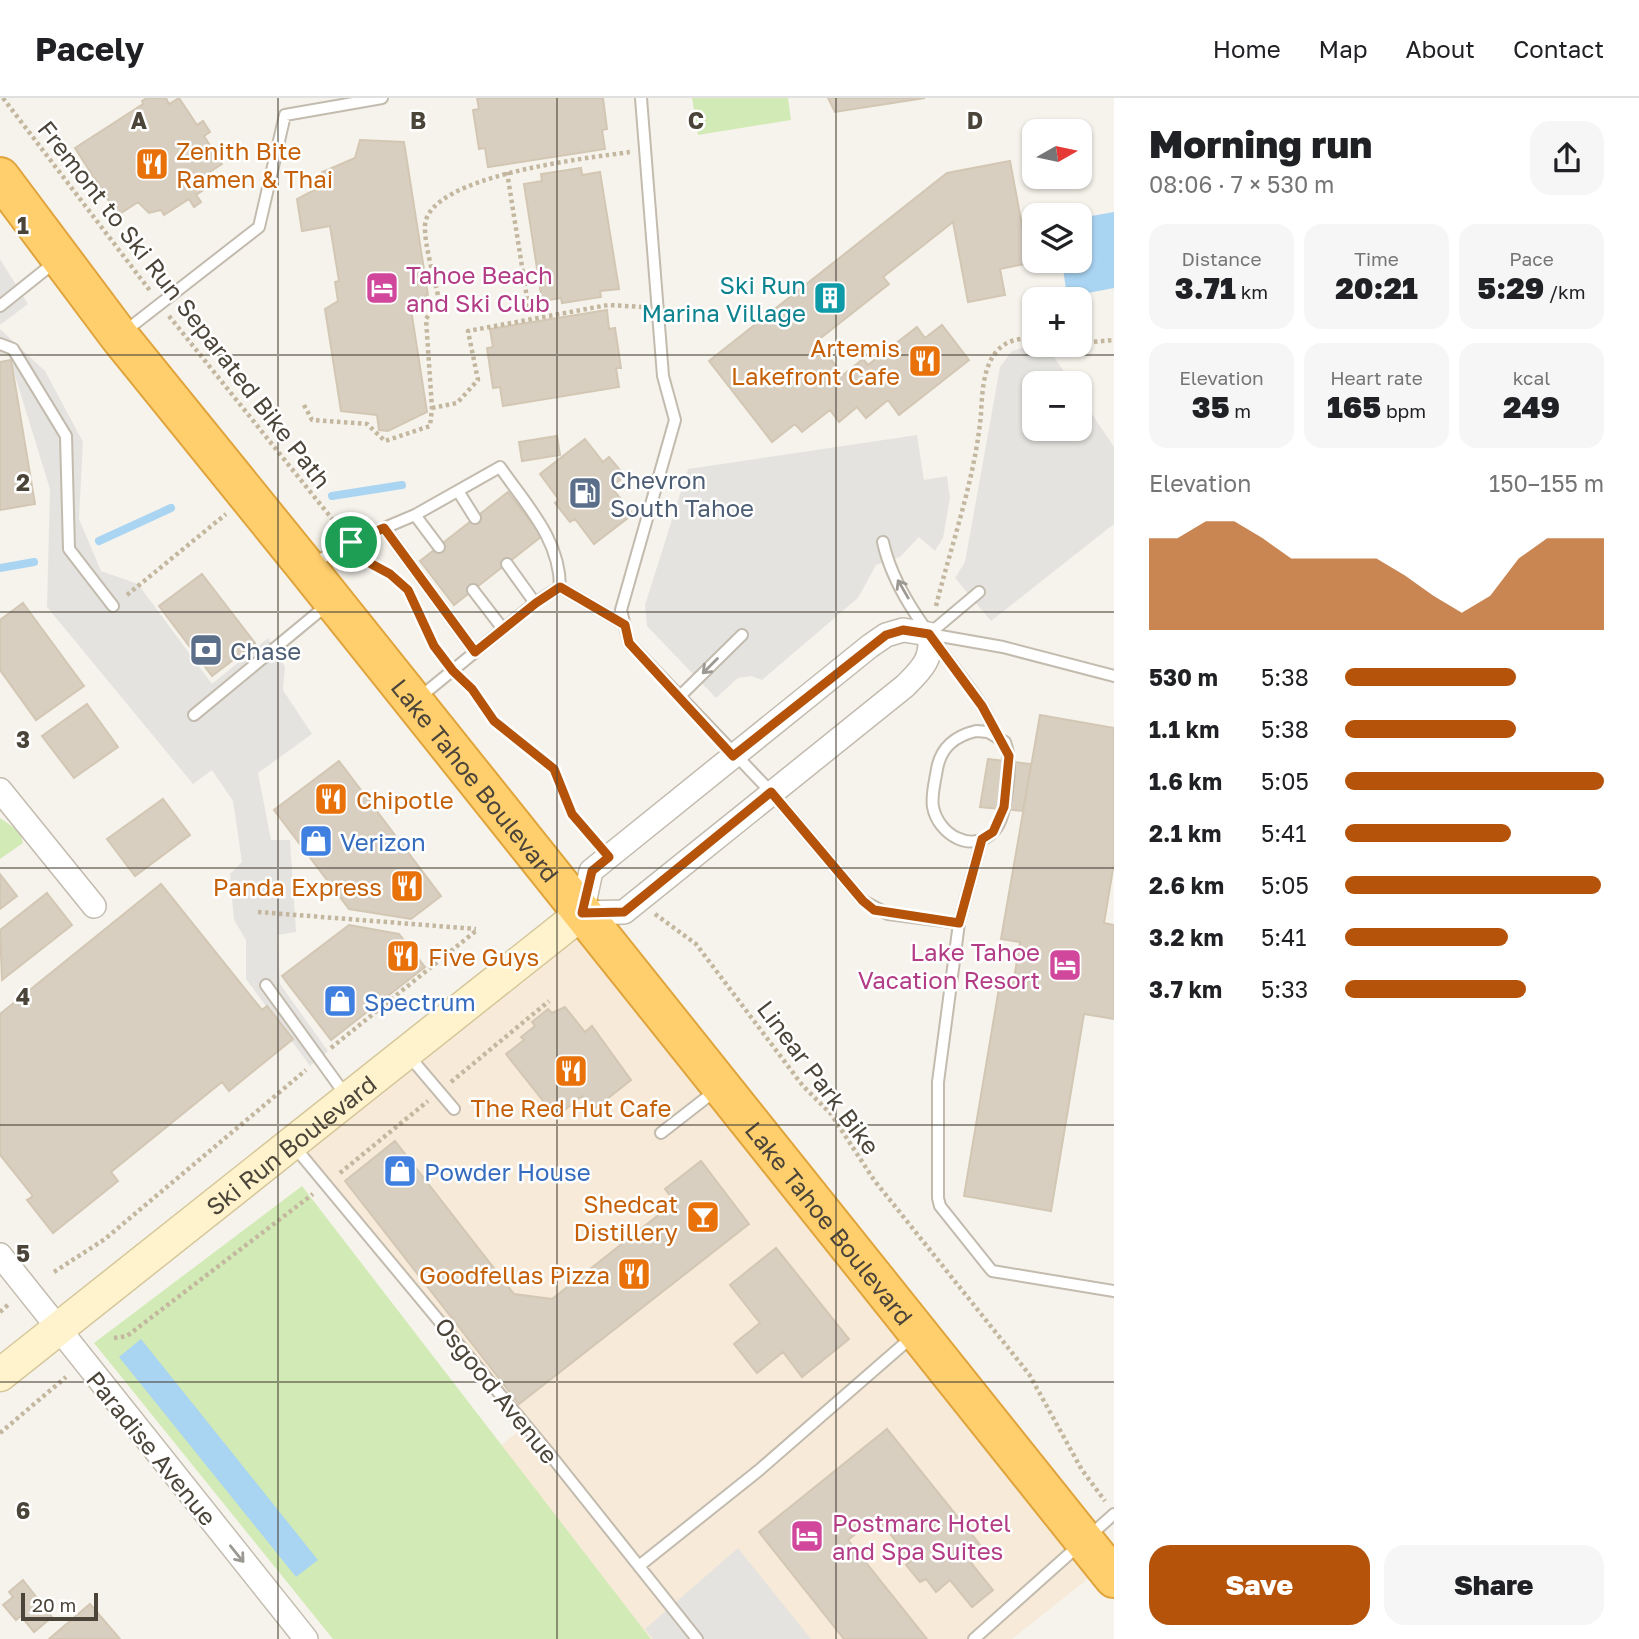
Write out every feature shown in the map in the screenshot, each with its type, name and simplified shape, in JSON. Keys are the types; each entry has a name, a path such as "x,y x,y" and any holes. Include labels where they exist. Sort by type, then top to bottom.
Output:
{"highway":[{"name":"Lake Tahoe Boulevard","path":"0,177 118,336 306,567 1114,1578"}],"main road":[{"name":"Ski Run Boulevard","path":"0,1375 582,913"}],"street":[{"path":"903,630 929,634 930,653 919,673 642,898 624,912 582,913 592,871 733,756 886,635 903,630"},
{"path":"0,790 94,906"},
{"name":"Paradise Avenue","path":"0,1255 306,1639"}],"lane":[{"path":"118,336 259,227 285,115 382,98"},
{"path":"641,98 663,376 675,420 621,610 629,643 733,756 771,792 863,901 874,910 959,923"},
{"path":"0,306 59,259"},
{"path":"0,344 12,349 66,436 69,549 113,607"},
{"path":"306,567 351,542 415,515 500,467 553,544 560,567 560,587"},
{"path":"458,491 475,518"},
{"path":"415,515 439,547"},
{"path":"384,528 475,652"},
{"path":"883,542 887,561 929,634 982,706 998,736 1005,742 1009,756 1004,807 993,832 982,839 965,841 944,830 933,808 932,795 938,761 955,738 976,731 998,736"},
{"path":"507,564 536,603"},
{"path":"560,587 625,625"},
{"path":"413,703 503,629 560,587"},
{"path":"473,590 503,629"},
{"path":"929,634 979,592"},
{"path":"194,715 331,601"},
{"path":"929,634 1003,647 1114,676"},
{"path":"679,697 742,635"},
{"path":"982,839 959,923 938,1082 940,1206 992,1271 1114,1291"},
{"path":"266,985 349,1100"},
{"path":"407,1053 454,1109"},
{"path":"661,1133 720,1087"},
{"name":"Osgood Avenue","path":"293,1145 697,1639"},
{"path":"639,1566 758,1471 917,1333"},
{"path":"974,1639 1085,1542 1114,1513"}],"path":[{"name":"Fremont to Ski Run Separated Bike Path","path":"3,98 160,304 364,560 390,574 408,590"},
{"path":"304,405 312,419 367,424 385,441 430,426 432,408 426,319 439,300 425,224 438,201 506,172 645,150"},
{"path":"506,172 530,317"},
{"path":"432,408 457,403 478,380 468,331 530,317 608,305 657,307"},
{"path":"929,634 970,486 986,373 995,353 1005,344 1022,338"},
{"path":"1092,342 1114,340"},
{"path":"113,607 247,497"},
{"path":"415,603 434,646 453,671 472,689 494,721 554,769 572,814 609,857"},
{"name":"Linear Park Bike","path":"642,898 656,915 696,944 803,1086 831,1114 874,1180 1029,1374 1082,1470 1114,1513"},
{"path":"54,1272 105,1239 477,930 258,912"},
{"path":"0,1312 13,1302"},
{"path":"0,1433 66,1377"}],"shaded area":[{"path":"0,259 28,304 0,325"},
{"path":"0,329 45,371 83,442 79,519 101,571 138,584 212,684 268,638 285,667 283,690 312,734 258,773 271,840 290,840 296,932 277,935 280,984 328,1051 310,1066 246,979 246,940 234,920 230,874 242,862 233,801 212,770 193,784 47,607 50,489 8,353 0,354"},
{"path":"1022,348 1022,357 1054,357 1064,371 1022,371 1022,441 1092,441 1092,414 1114,447 1114,524 991,621 955,578 965,562 1000,367 1012,351"},
{"path":"917,435 924,480 947,476 950,498 943,538 935,551 919,537 900,557 876,565 858,598 762,680 751,676 738,678 716,698 647,626 645,605 688,469"},
{"path":"581,912 1104,1566 1012,1639 651,1639 501,1445 528,1424 294,1145"},
{"path":"738,1548 811,1639 653,1639 645,1629"}],"green space":[{"path":"692,98 788,98 791,120 698,135"},
{"path":"0,818 20,832 23,843 0,859"},
{"path":"302,1186 651,1639 333,1639 94,1343"}],"water":[{"path":"1114,212 1114,288 1092,292 1092,287 1066,287 1064,273 1092,273 1092,216"},
{"path":"141,1339 318,1560 296,1577 119,1357"}],"building":[{"path":"147,98 166,98 169,104 179,98 197,125 203,121 210,132 204,136 222,164 202,177 208,187 196,195 201,202 194,207 189,199 164,215 161,210 149,213 138,202 118,215 75,148 143,104 142,101"},
{"path":"477,98 603,98 607,129 602,130 605,149 488,167 485,148 479,149 473,110 479,109"},
{"path":"828,98 925,98 835,112"},
{"name":"Tahoe Beach and Ski Club","path":"360,140 404,142 428,295 410,303 427,412 388,431 379,430 377,415 341,411 325,309 338,301 335,282 339,281 330,226 302,231 297,199 324,185 322,172 355,158"},
{"name":"Ski Run Marina Village","path":"1010,161 1022,225 1022,264 1000,269 1005,295 968,302 953,222 883,277 889,284 817,341 843,375 863,359 868,365 917,327 925,338 942,325 969,360 899,415 888,400 866,418 857,407 839,422 830,410 802,432 795,424 772,442 709,361 947,173"},
{"name":"Tahoe Beach and Ski Club","path":"581,168 582,175 600,172 619,289 600,291 601,297 562,303 561,298 542,301 524,184 542,181 541,174"},
{"name":"Tahoe Beach and Ski Club","path":"607,310 609,329 615,328 621,368 616,368 619,387 503,406 500,387 493,388 487,348 493,347 490,329"},
{"path":"11,360 35,504 0,510 0,362"},
{"path":"557,436 560,455 522,461 519,442"},
{"name":"Chevron South Tahoe","path":"585,439 603,462 609,457 625,476 611,487 633,514 594,544 575,519 570,522 555,503 559,500 540,474"},
{"path":"508,492 542,536 454,605 420,561"},
{"path":"202,574 255,643 212,676 159,606"},
{"path":"23,603 84,686 36,720 0,670 0,620"},
{"path":"87,704 118,747 74,778 42,736"},
{"name":"Lake Tahoe Vacation Resort","path":"1040,715 1114,728 1114,863 1104,923 1114,925 1114,1019 1084,1014 1051,1211 964,1196 999,988 1012,991 1020,942 1001,939"},
{"path":"988,759 1031,764 1023,811 980,807"},
{"path":"339,761 441,896 411,919 349,909 274,810"},
{"path":"163,799 190,835 135,876 107,839"},
{"path":"0,874 17,896 0,909"},
{"path":"161,884 262,1010 267,1006 293,1039 229,1091 222,1082 111,1172 118,1181 53,1233 27,1200 33,1196 0,1155 0,1014"},
{"path":"47,893 72,925 2,980 0,930"},
{"path":"349,925 399,934 425,967 331,1040 282,976"},
{"path":"565,1007 585,1032 592,1026 631,1080 593,1110 582,1096 556,1117 506,1054 524,1040 521,1037 535,1026 532,1022 548,1009 552,1013"},
{"path":"395,1141 514,1294 552,1299 675,1202 665,1189 701,1161 749,1224 519,1404 345,1181"},
{"path":"776,1248 849,1339 802,1377 783,1352 757,1373 734,1344 760,1323 730,1285"},
{"name":"Postmarc Hotel and Spa Suites","path":"887,1429 985,1551 971,1563 993,1590 972,1607 950,1580 936,1592 926,1579 920,1582 906,1565 911,1561 877,1517 848,1540 927,1639 844,1639 759,1532"},
{"path":"23,1580 52,1617 34,1632 21,1616 16,1620 3,1605 13,1597 9,1592"},
{"path":"90,1604 120,1639 49,1639"}],"waterway":[{"path":"332,496 402,485"},
{"path":"99,541 171,508"},
{"path":"0,568 34,562"}],"place":[{"name":"Zenith Bite Ramen & Thai","path":"152,164"},
{"name":"Tahoe Beach and Ski Club","path":"382,288"},
{"name":"Ski Run Marina Village","path":"830,298"},
{"name":"Artemis Lakefront Cafe","path":"925,361"},
{"name":"Chevron South Tahoe","path":"585,493"},
{"name":"Chase","path":"206,650"},
{"name":"Chipotle","path":"331,799"},
{"name":"Verizon","path":"316,841"},
{"name":"Panda Express","path":"407,886"},
{"name":"Five Guys","path":"403,956"},
{"name":"Lake Tahoe Vacation Resort","path":"1065,965"},
{"name":"Spectrum","path":"340,1001"},
{"name":"The Red Hut Cafe","path":"571,1071"},
{"name":"Powder House","path":"400,1171"},
{"name":"Shedcat Distillery","path":"703,1217"},
{"name":"Goodfellas Pizza","path":"634,1274"},
{"name":"Postmarc Hotel and Spa Suites","path":"807,1536"}],"route":[{"path":"384,528 475,652 560,587 625,625 629,643 733,756 886,635 903,630 929,634 982,706 988,721 1005,742 1009,756 1010,770 1004,807 993,832 982,839 959,923 874,910 863,901 771,792 624,912 582,913 592,871 609,857 572,814 554,769 494,721 472,689 453,671 434,646 408,590 390,574 364,560 351,542 384,528"}]}
